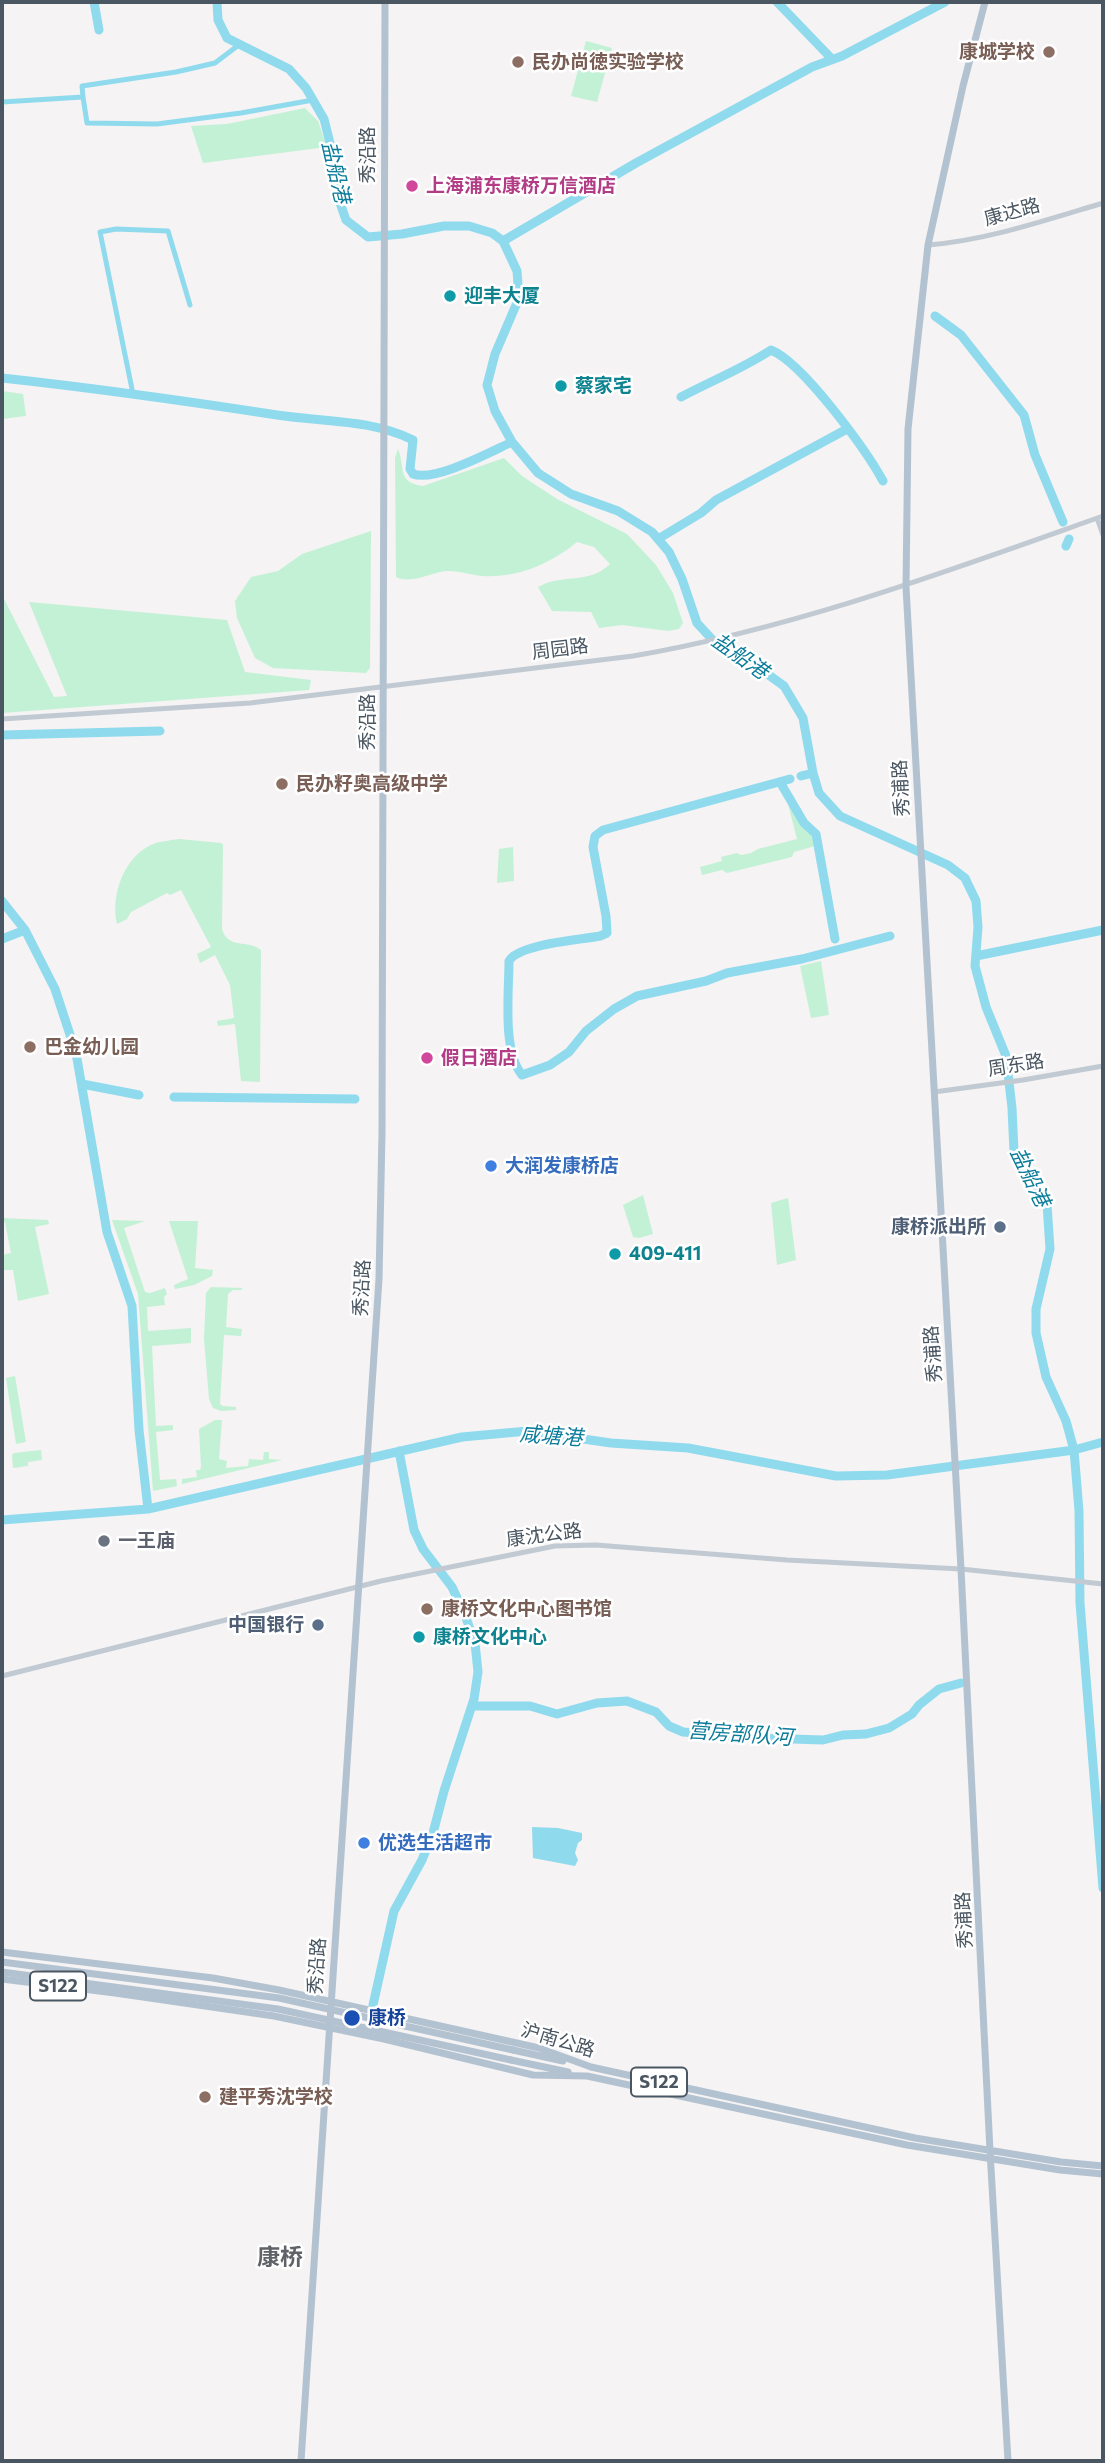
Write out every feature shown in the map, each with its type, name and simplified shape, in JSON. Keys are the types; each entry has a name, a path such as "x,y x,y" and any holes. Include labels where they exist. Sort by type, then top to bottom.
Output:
{"main road":[{"name":"秀沿路","path":"301,2461 381,1214 385,2"},
{"name":"秀浦路","path":"985,2 963,86 928,245 908,429 905,587 957,1482 1008,2461"},
{"name":"沪南公路","path":"2,1952 214,1978 330,2000 539,2048 591,2067 990,2155 1103,2174"},
{"path":"2,1962 279,1998 591,2067"},
{"path":"2,1972 278,2009 587,2076"},
{"name":"沪南公路","path":"2,1979 214,2007 384,2039 533,2075 587,2076 895,2143 1103,2165"}],"street":[{"name":"康达路","path":"928,245 957,243 1103,203"},
{"name":"周园路","path":"2,719 237,704 633,656 693,645 905,587 1100,517"},
{"path":"1100,517 1103,536"},
{"name":"周东路","path":"934,1091 999,1084 1103,1066"},
{"name":"康沈公路","path":"2,1676 358,1587 555,1546 596,1545 787,1560 961,1569 1103,1584"}],"green space":[{"path":"586,41 612,48 597,102 571,96"},
{"path":"305,108 318,121 327,147 203,163 191,126 227,124"},
{"path":"2,391 23,394 26,416 2,419"},
{"path":"398,449 405,478 423,486 504,458 522,476 557,499 627,534 656,565 673,593 683,623 679,629 668,631 622,625 599,628 591,612 552,611 538,587 557,580 585,577 610,564 594,547 577,542 545,563 508,575 482,576 449,571 416,579 396,577 395,458"},
{"path":"371,531 370,668 366,673 273,668 255,658 237,618 235,601 251,577 278,571 302,554"},
{"path":"2,595 54,697 67,696 29,602 227,620 245,672 311,680 309,690 2,713"},
{"path":"788,804 808,830 815,846 794,852 792,857 727,873 722,870 702,875 700,867 722,861 721,857 751,853 797,839"},
{"path":"179,839 223,845 222,929 229,940 261,950 260,1082 241,1081 235,1024 218,1026 217,1021 234,1018 230,985 215,955 200,963 197,954 211,947 181,890 170,895 167,893 131,912 127,919 117,924 115,913 118,888 128,865 145,848"},
{"path":"513,847 514,881 497,883 499,849"},
{"path":"821,961 829,1015 811,1018 800,966"},
{"path":"643,1195 653,1234 639,1238 633,1237 623,1205"},
{"path":"788,1198 796,1260 777,1265 771,1203"},
{"path":"2,1218 48,1220 49,1224 35,1227 49,1294 18,1301 13,1270 2,1270 2,1255 11,1253"},
{"path":"112,1220 145,1221 124,1228 145,1292 165,1288 167,1294 164,1297 165,1305 147,1307 148,1331 191,1328 191,1343 152,1346 156,1426 173,1425 173,1430 156,1432 160,1480 176,1479 177,1486 153,1491 138,1294"},
{"path":"169,1221 198,1221 195,1268 213,1270 212,1276 194,1285 175,1289 174,1285 188,1279"},
{"path":"211,1287 243,1288 228,1294 226,1327 242,1329 241,1336 224,1335 220,1404 236,1407 236,1410 221,1411 213,1408 209,1399 204,1339 206,1293"},
{"path":"15,1376 26,1442 16,1444 6,1378"},
{"path":"215,1420 222,1420 219,1459 227,1461 226,1468 248,1466 249,1459 263,1460 264,1452 269,1452 269,1459 282,1460 182,1484 182,1479 197,1477 196,1470 201,1467 199,1429"},
{"path":"41,1450 42,1460 13,1468 14,1453"}],"water":[{"path":"532,1827 558,1828 582,1833 582,1840 575,1853 578,1860 575,1866 533,1858"}],"waterway":[{"path":"94,2 99,30"},
{"name":"盐船港","path":"217,2 218,20 227,38 289,69 306,88 324,119 334,159 338,197 346,220 368,237 444,226 469,226 492,233 503,241 517,271 519,298 495,354 487,385 495,411 512,442 538,473 571,494 618,511 652,532 669,552 682,579 697,623 720,648 759,668 784,686 803,718 819,793 840,816 948,865 965,878 976,901 978,927 975,966 986,1007 1006,1056 1014,1152 1047,1204 1050,1249 1036,1309 1036,1333 1046,1377 1066,1421 1074,1450 1079,1511 1080,1603 1103,1888"},
{"path":"777,2 830,57"},
{"path":"503,241 636,163 812,67 842,56 945,2"},
{"path":"83,97 82,86 176,72 215,63 240,44"},
{"path":"2,102 83,97 87,123 157,124 313,100"},
{"path":"133,394 100,232 116,229 168,231 190,305"},
{"path":"935,316 961,335 1024,415 1035,455 1063,522"},
{"path":"681,397 771,350 784,358 816,389 849,429 883,481"},
{"path":"2,378 380,428 413,440 410,469 413,474 435,474 448,470 512,442"},
{"path":"658,539 701,513 716,500 847,429"},
{"path":"1066,546 1069,539"},
{"path":"2,735 160,731"},
{"path":"801,776 813,773"},
{"path":"790,779 603,830 595,836 593,847 607,933 524,950 509,961 509,1037 516,1064 522,1075 550,1065 569,1052 586,1031 614,1009 637,996 890,936"},
{"path":"780,782 804,823 816,834 835,939"},
{"path":"2,901 25,930 55,989 76,1053 107,1232 132,1306 139,1430 148,1509"},
{"path":"2,939 25,930"},
{"path":"976,956 1103,930"},
{"path":"82,1084 139,1095"},
{"path":"174,1097 355,1099"},
{"name":"咸塘港","path":"2,1520 148,1509 462,1437 528,1431 611,1443 688,1448 836,1476 887,1475 1074,1450 1103,1442"},
{"path":"373,2005 394,1911 422,1860 433,1833 474,1699 478,1672 475,1643 465,1615 452,1587 423,1549 414,1530 399,1451"},
{"name":"营房部队河","path":"472,1706 530,1706 557,1714 597,1703 627,1701 656,1712 669,1726 683,1732 823,1740 889,1728 912,1714 939,1689 961,1683"}],"place":[{"name":"康城学校","path":"1049,52"},
{"name":"民办尚徳实验学校","path":"518,62"},
{"name":"上海浦东康桥万信酒店","path":"412,186"},
{"name":"迎丰大厦","path":"450,296"},
{"name":"蔡家宅","path":"561,386"},
{"name":"民办籽奥高级中学","path":"282,784"},
{"name":"巴金幼儿园","path":"30,1047"},
{"name":"假日酒店","path":"427,1058"},
{"name":"大润发康桥店","path":"491,1166"},
{"name":"康桥派出所","path":"1000,1227"},
{"name":"409-411","path":"615,1254"},
{"name":"一王庙","path":"104,1541"},
{"name":"康桥文化中心图书馆","path":"427,1609"},
{"name":"中国银行","path":"318,1625"},
{"name":"康桥文化中心","path":"419,1637"},
{"name":"优选生活超市","path":"364,1843"},
{"name":"康桥","path":"352,2018"},
{"name":"建平秀沈学校","path":"205,2097"}],"district":[{"name":"康桥","path":"280,2257"}]}
